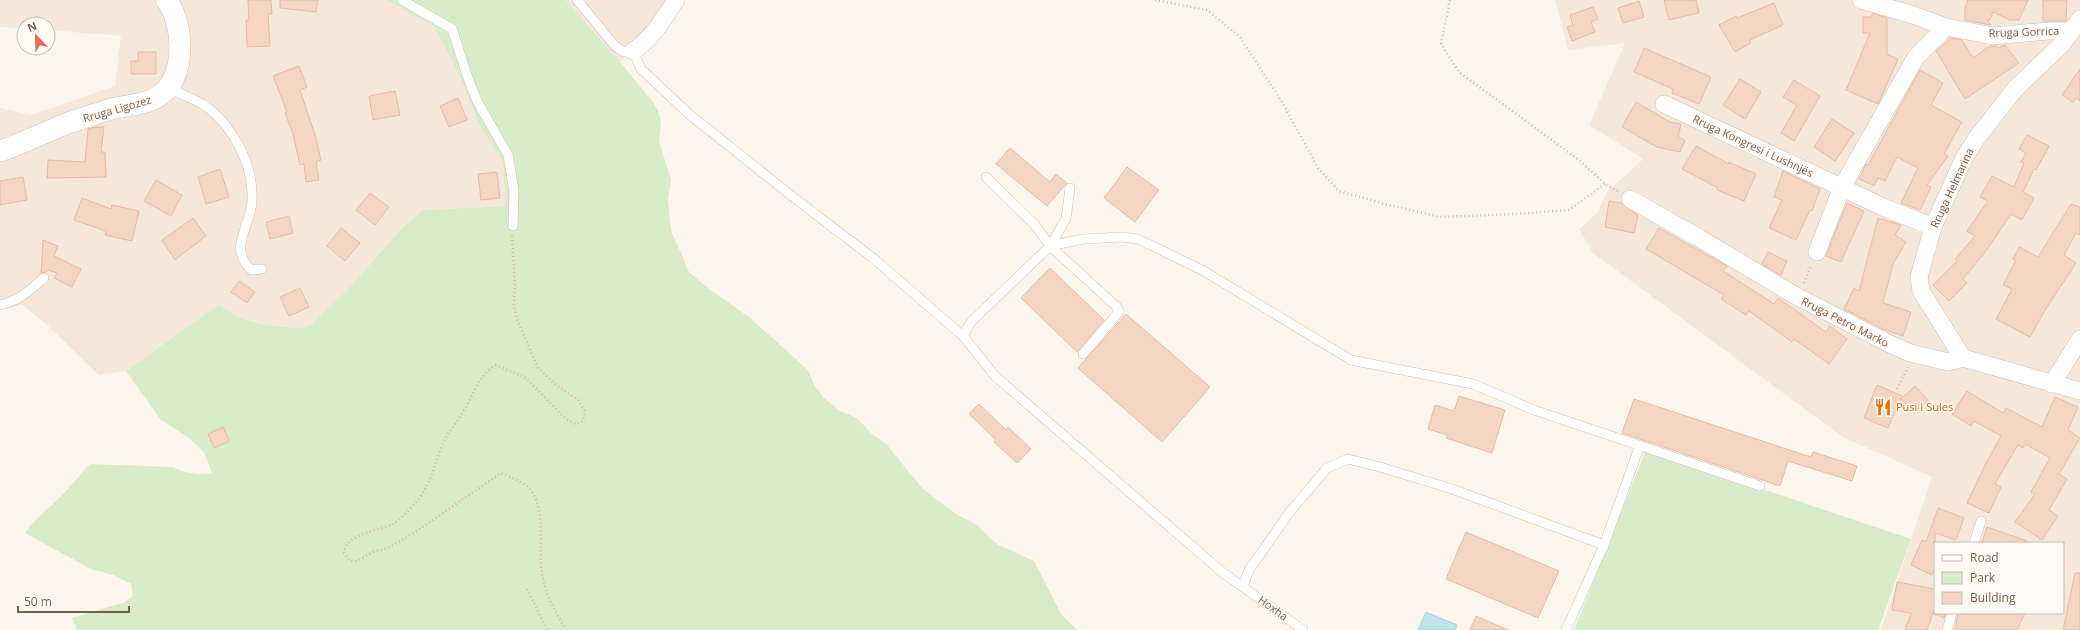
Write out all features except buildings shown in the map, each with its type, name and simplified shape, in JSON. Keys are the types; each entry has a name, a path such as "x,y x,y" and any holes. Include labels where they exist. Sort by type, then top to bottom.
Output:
{"street":[{"path":"166,0 176,19 180,32 177,62 173,80 168,88"},
{"path":"633,51 642,46 676,0"},
{"name":"Rruga Gorrica","path":"1861,0 1910,14 1946,27 1993,36 2048,31 2076,25"},
{"name":"Rruga Helmarina","path":"1963,358 1921,291 1919,277 1933,227 1963,160 1988,122 2016,89 2063,43 2076,25"},
{"path":"1817,252 1842,188 1916,57 1946,27"},
{"name":"Rruga Ligozez","path":"0,151 71,122 111,109 151,100 168,88"},
{"name":"Rruga Kongresi i Lushnjës","path":"1664,104 1882,207 1933,227"},
{"name":"Rruga Petro Marko","path":"1630,199 1700,238 1798,297 1884,341 1914,354 1948,362 1963,358 2080,391"},
{"path":"2052,384 2080,339"}],"lane":[{"path":"402,0 452,29 477,101 508,155 514,191 513,226"},
{"path":"577,0 615,46 624,52 633,51"},
{"name":"Hoxha","path":"633,51 641,69 689,114 874,258 962,336 995,376 1222,572 1303,630"},
{"path":"168,88 207,108 238,143 251,179 252,193 249,218 240,241 240,247 247,266 251,270 262,269"},
{"path":"986,177 1035,225 1050,246 1116,307 1119,312 1082,354"},
{"path":"962,336 971,322 1050,246 1066,219 1070,188"},
{"path":"1050,246 1083,240 1122,237 1138,239 1202,270 1351,360 1473,384 1534,410 1640,444 1760,486"},
{"path":"0,305 8,303 28,292 44,278"},
{"path":"1566,630 1604,545 1640,444"},
{"path":"1243,586 1249,570 1289,512 1327,468 1348,459 1452,489 1604,545"},
{"path":"1974,542 1981,521"},
{"path":"1947,630 1952,614"}],"path":[{"path":"1155,0 1207,10 1240,37 1282,102 1318,168 1339,191 1440,217 1569,210 1605,184"},
{"path":"1450,0 1441,44 1459,72 1579,160 1605,184 1630,199"},
{"path":"513,226 512,248 515,285 514,304 517,319 538,368 556,385 578,400 585,411 582,421 575,424 566,419 526,378 496,365 482,376 462,414 448,433 440,449 436,468 418,500 395,523 380,530 366,533 354,538 347,544 344,553 350,561 357,562 373,552 388,548 420,530 501,472 515,479 532,491 538,506 542,549 542,572 545,589 566,630"},
{"path":"1897,389 1914,354"},
{"path":"527,589 547,630"}],"shaded area":[{"path":"0,0 386,0 434,27 452,60 481,128 503,162 506,206 423,210 403,227 348,289 311,325 301,328 260,324 238,317 219,304 126,371 99,375 45,323 22,305 0,310 0,108 31,115 115,86 121,36 56,31 56,16 16,16 16,28 0,27"},
{"path":"566,0 676,0 633,51 620,62"},
{"path":"1555,0 2080,0 2080,630 1881,630 1932,477 1843,437 1593,253 1579,229 1597,213 1606,193 1643,159 1589,125 1625,43 1568,50"}],"green space":[{"path":"386,0 566,0 620,62 653,102 658,111 661,121 659,141 671,180 668,200 671,230 689,272 705,286 749,317 807,369 816,388 823,397 838,410 857,418 871,433 887,445 923,489 956,514 974,523 997,544 1034,561 1061,614 1077,630 77,630 72,618 125,602 133,596 131,584 113,575 91,569 25,533 30,527 64,494 90,464 172,467 191,473 212,473 204,452 188,437 161,420 126,371 219,304 238,317 260,324 301,328 311,325 348,289 403,227 423,210 506,206 503,162 481,128 452,60 434,27"},
{"path":"1646,450 1911,539 1878,630 1574,630"}],"water":[{"path":"1426,612 1457,625 1455,630 1418,630"}],"place":[{"name":"Pusi I Sules","path":"1883,407"}]}
